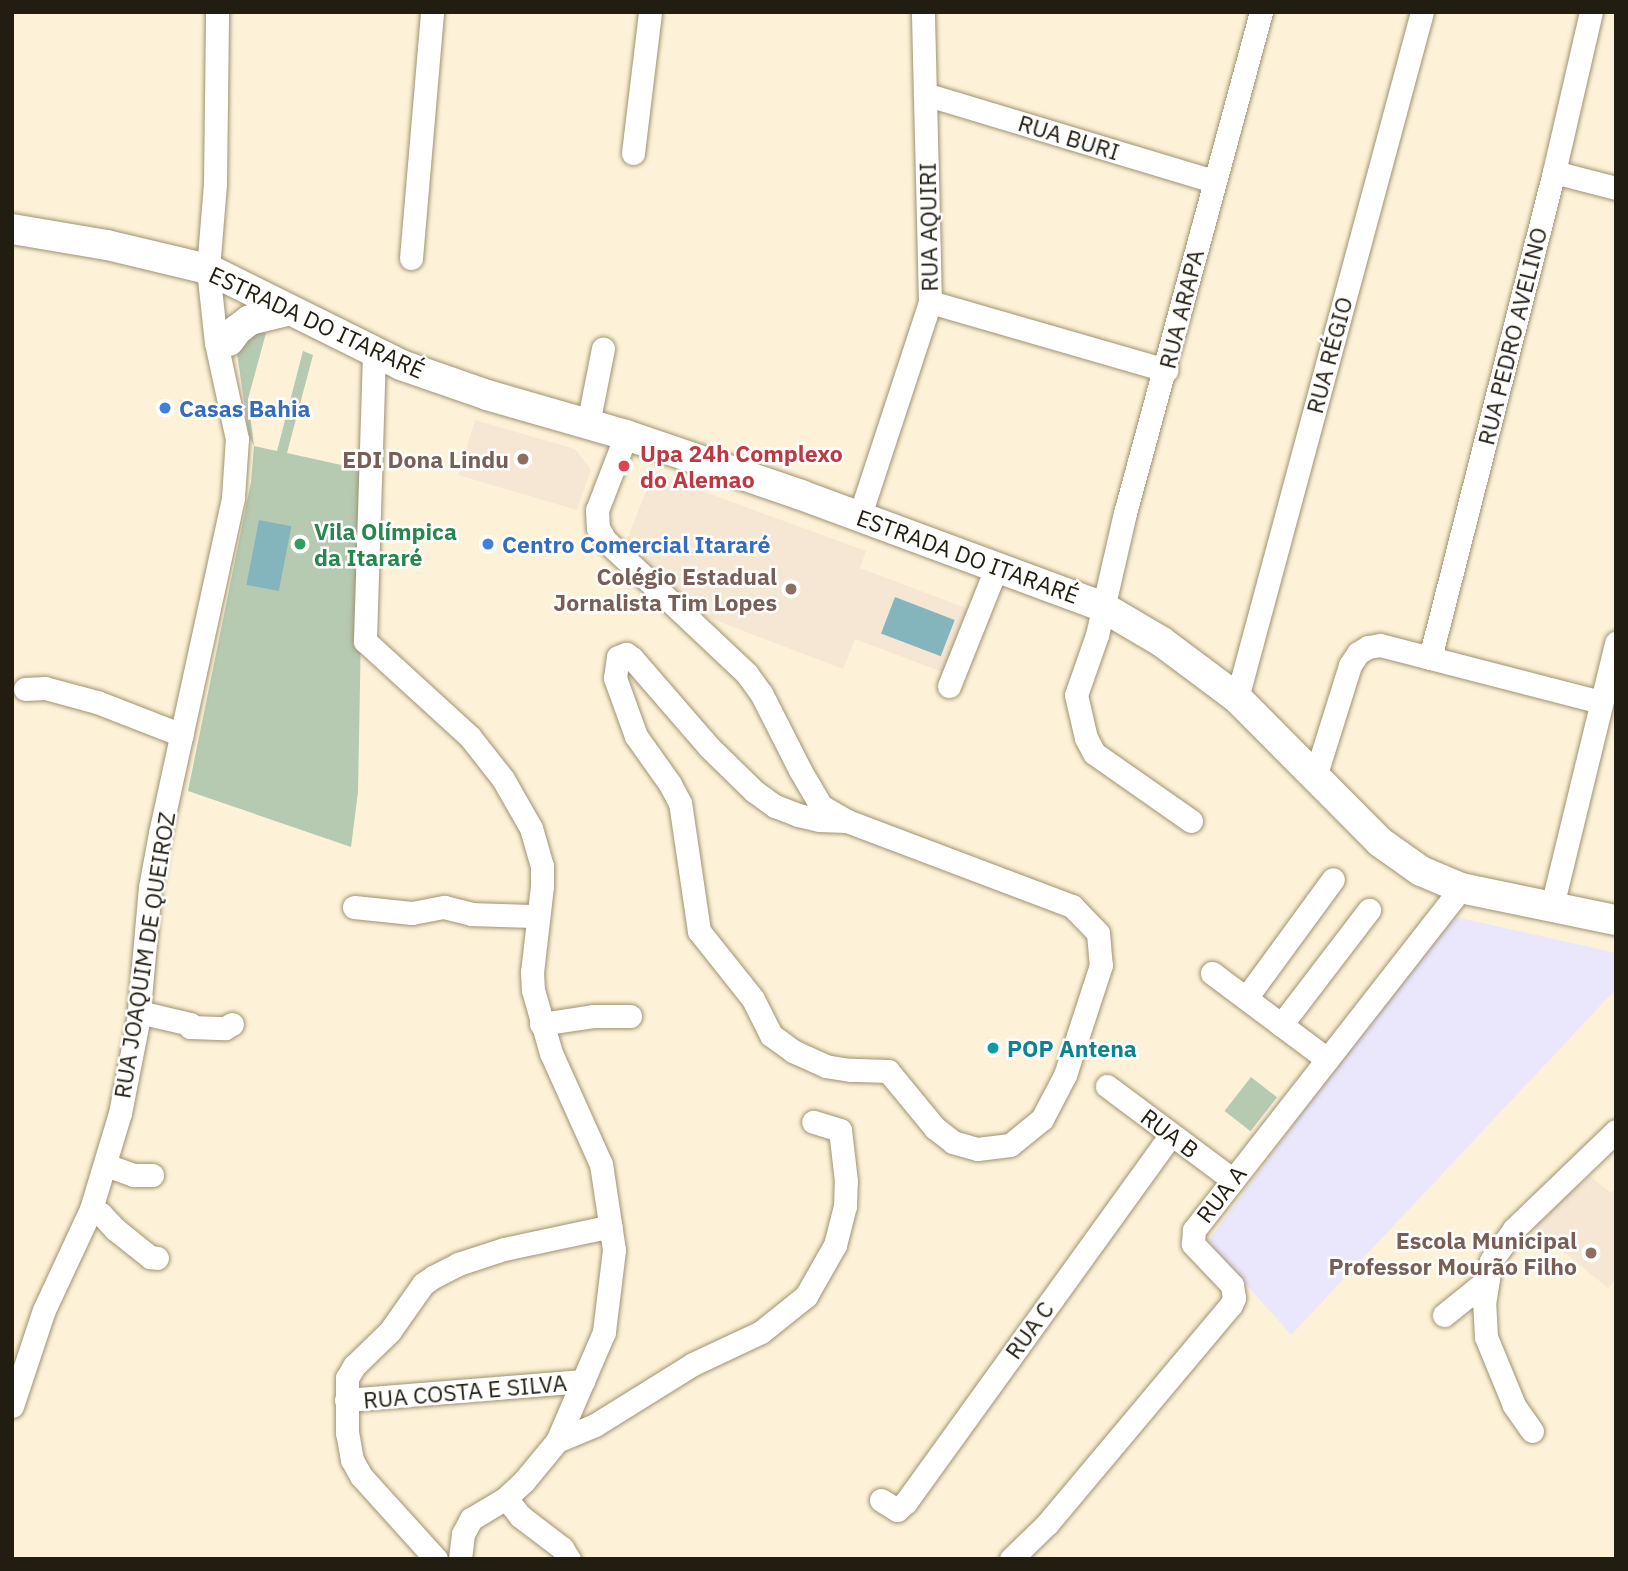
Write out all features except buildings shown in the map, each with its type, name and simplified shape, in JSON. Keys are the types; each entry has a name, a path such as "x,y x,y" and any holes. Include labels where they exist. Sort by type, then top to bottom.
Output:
{"main road":[{"name":"ESTRADA DO ITARARÉ","path":"12,229 214,261 290,310 374,354 487,395 626,435 860,515 1101,606 1162,642 1237,698 1380,842 1422,871 1461,888 1616,920"},
{"path":"225,354 237,330 250,320 290,310"}],"street":[{"name":"RUA JOAQUIM DE QUEIROZ","path":"12,1406 19,1366 91,1209 106,1165 129,1073 139,1012 150,887 227,533 237,468 235,430 214,261 217,12"},
{"path":"411,258 432,12"},
{"path":"633,153 650,12"},
{"name":"RUA AQUIRI","path":"860,515 930,302 923,12"},
{"name":"RUA ARAPA","path":"1191,821 1102,760 1086,738 1076,695 1097,635 1101,606 1166,370 1213,181 1261,12"},
{"name":"RUA RÉGIO","path":"1237,698 1422,12"},
{"name":"RUA PEDRO AVELINO","path":"1430,658 1591,12"},
{"name":"RUA BURI","path":"925,94 1213,181"},
{"path":"1553,172 1616,188"},
{"path":"930,302 1166,370"},
{"path":"588,424 603,348"},
{"path":"374,354 365,641 470,737 503,779 537,845 542,886 532,972 541,1024 601,1164 611,1226 612,1276 604,1332 558,1441 545,1460 506,1498 471,1519 463,1534 460,1559"},
{"path":"626,435 597,510 596,520 604,540 747,674 768,705 816,799 829,811 847,821 1072,906 1098,933 1101,965 1065,1075 1042,1119 1010,1145 977,1149 953,1142 935,1128 888,1071 826,1066 793,1051 771,1035 753,999 707,942 695,921 680,803 631,724 615,678 620,646 709,747 754,790 775,806 799,815 819,820 847,821"},
{"path":"948,686 997,566"},
{"path":"1552,906 1616,643"},
{"path":"1315,777 1350,665 1357,653 1380,645 1601,702"},
{"path":"25,689 45,688 97,702 182,735"},
{"path":"1246,999 1334,879"},
{"name":"RUA A","path":"1011,1559 1046,1524 1231,1306 1234,1298 1232,1285 1193,1244 1192,1236 1199,1221 1461,888"},
{"path":"354,907 412,913 443,907 472,914 537,916"},
{"path":"1281,1025 1369,910"},
{"path":"1212,973 1327,1059"},
{"path":"139,1012 190,1024 190,1027 225,1028 232,1024"},
{"path":"541,1024 594,1016 629,1016"},
{"name":"RUA B","path":"1107,1086 1233,1180"},
{"path":"558,1441 595,1425 693,1364 761,1332 806,1296 835,1245 845,1206 846,1181 840,1130 813,1122"},
{"path":"1532,1431 1514,1405 1489,1350 1484,1325 1485,1282 1491,1261 1503,1241 1616,1131"},
{"name":"RUA C","path":"881,1500 897,1510 906,1502 1171,1133"},
{"path":"106,1165 134,1175 152,1175"},
{"path":"91,1209 101,1214 150,1257 157,1258"},
{"path":"436,1559 355,1468 349,1451 346,1400 346,1382 351,1370 376,1348 415,1294 433,1277 458,1264 504,1249 611,1226"},
{"path":"1444,1315 1485,1282"},
{"name":"RUA COSTA E SILVA","path":"346,1400 583,1381"},
{"path":"506,1498 520,1516 562,1548 569,1559"}],"shaded area":[{"name":"EDI Dona Lindu","path":"475,420 575,449 591,470 577,510 458,475"},
{"name":"Colégio Estadual Jornalista Tim Lopes","path":"653,473 866,551 860,568 971,610 947,674 855,639 843,669 689,610 624,548"},
{"path":"1456,917 1616,953 1616,989 1291,1335 1208,1241 1442,923"},
{"name":"Escola Municipal Professor Mourão Filho","path":"1590,1176 1611,1193 1616,1187 1616,1280 1608,1288 1534,1228 1578,1183 1582,1185"}],"green space":[{"path":"255,330 266,333 248,399 254,446 249,436 237,353"},
{"name":"Vila Olímpica da Itararé","path":"303,351 313,355 287,453 364,470 358,792 351,847 188,791 251,482 254,446 277,451"},
{"path":"1251,1077 1277,1097 1251,1131 1225,1111"}],"water":[{"path":"259,520 291,526 279,591 246,585"},
{"path":"895,597 955,620 941,656 881,633"}],"place":[{"name":"Casas Bahia","path":"165,408"},
{"name":"EDI Dona Lindu","path":"523,459"},
{"name":"Upa 24h Complexo do Alemao","path":"624,466"},
{"name":"Vila Olímpica da Itararé","path":"300,544"},
{"name":"Centro Comercial Itararé","path":"488,544"},
{"name":"Colégio Estadual Jornalista Tim Lopes","path":"791,589"},
{"name":"POP Antena","path":"993,1048"},
{"name":"Escola Municipal Professor Mourão Filho","path":"1591,1253"}]}
